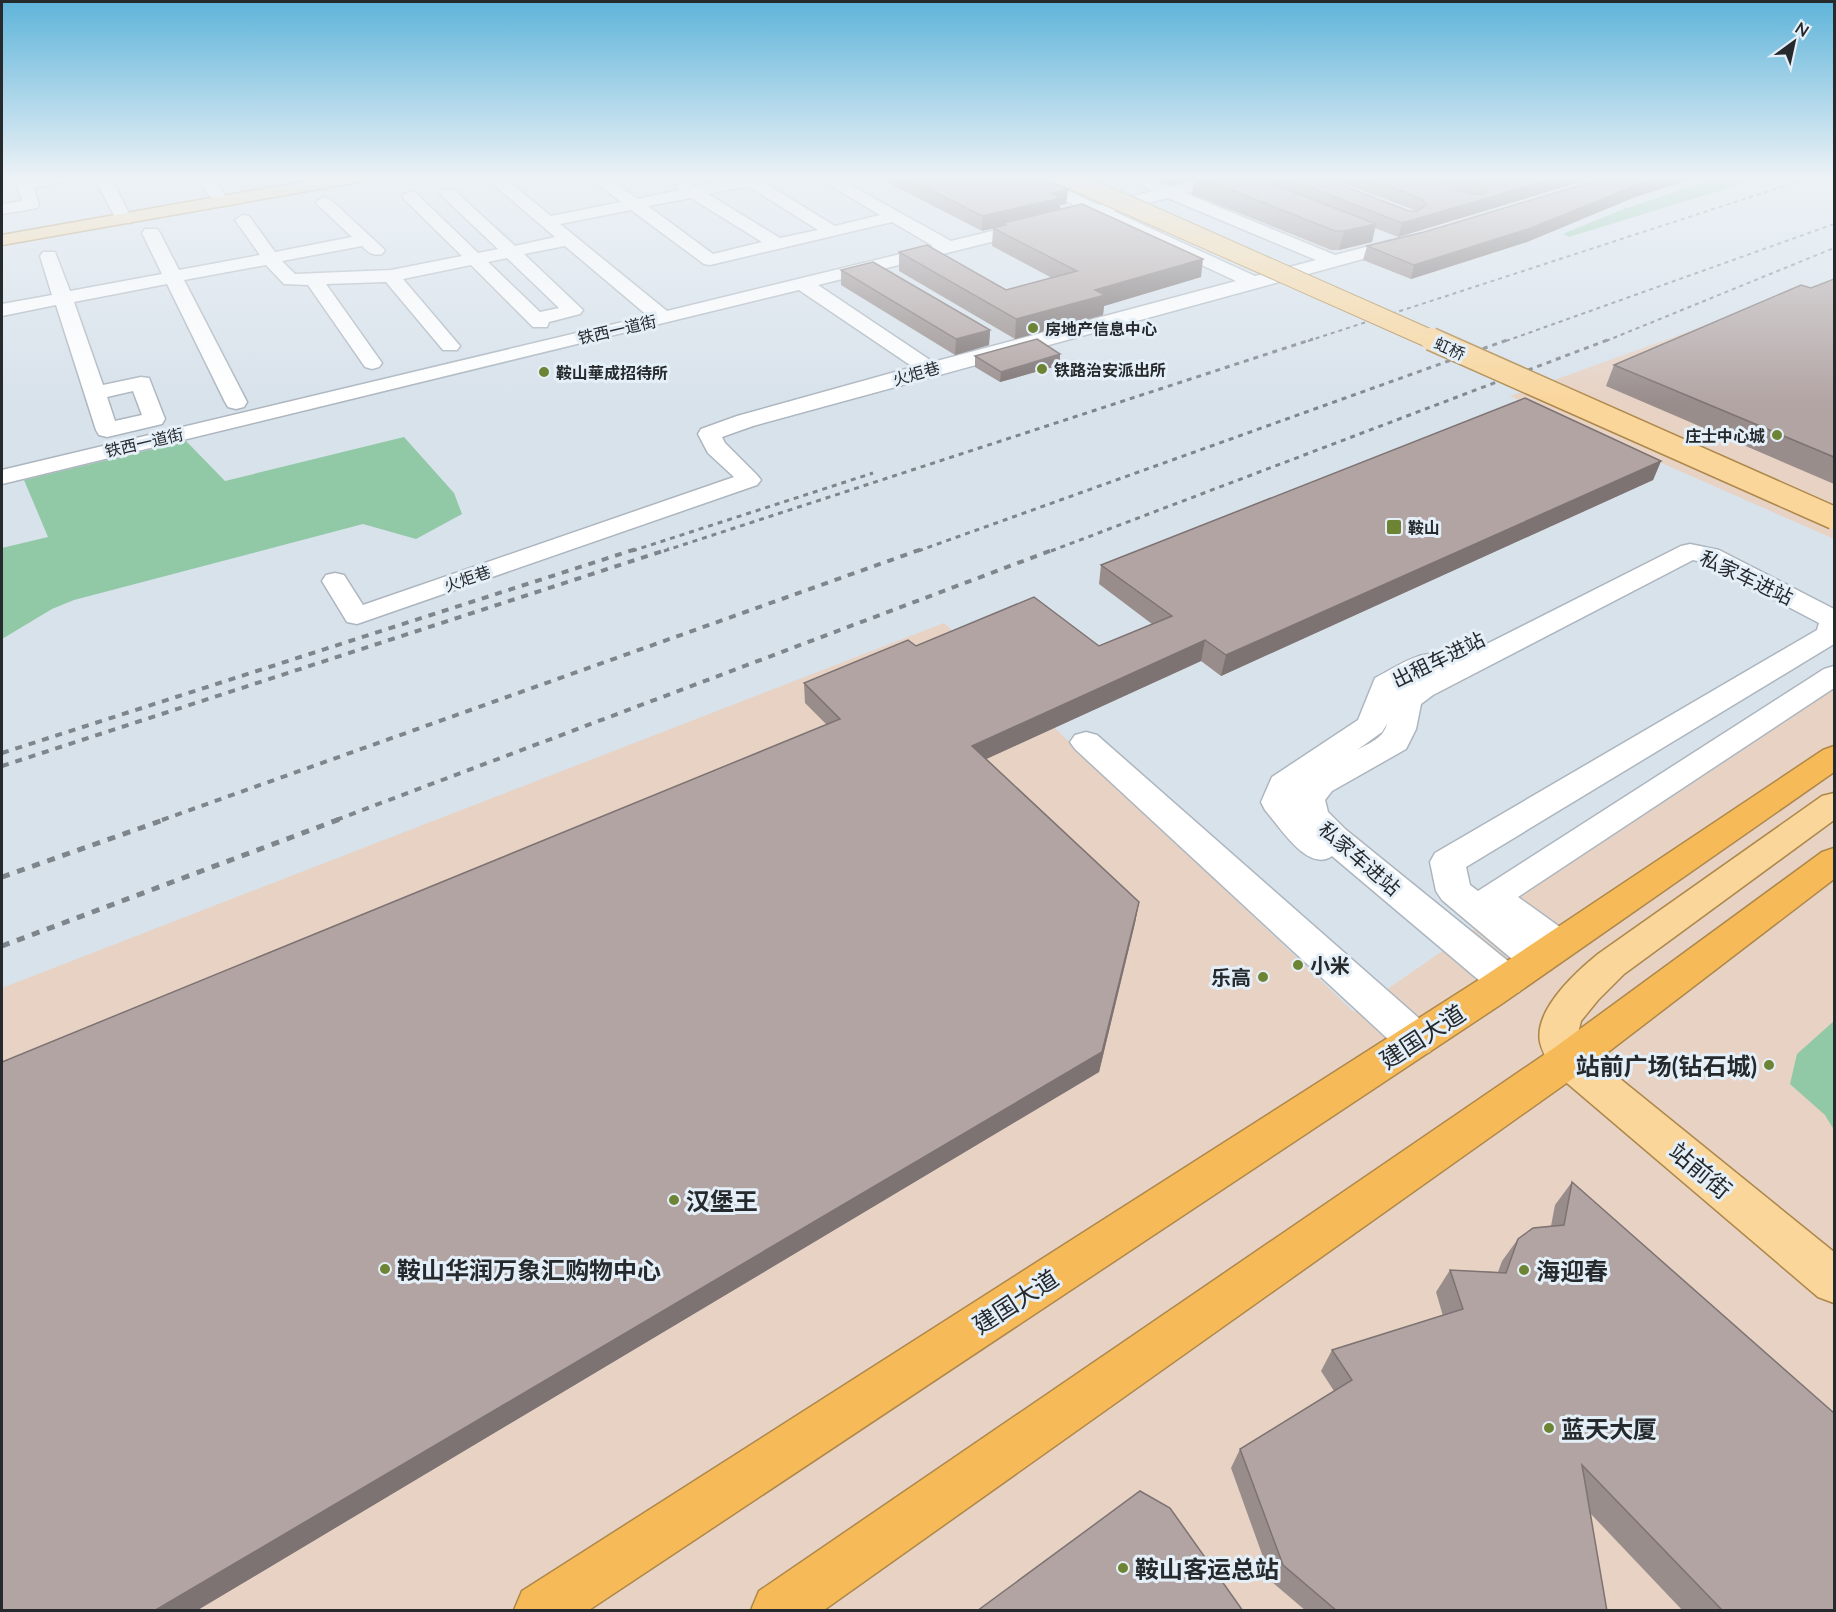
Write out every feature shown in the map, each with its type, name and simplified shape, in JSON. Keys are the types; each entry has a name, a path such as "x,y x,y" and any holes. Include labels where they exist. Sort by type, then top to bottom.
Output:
{"highway":[{"name":"建国大道","path":"541,1611 1498,986 1834,757"},
{"path":"778,1611 1568,1060 1834,861"}],"main road":[{"name":"虹桥","path":"1234,252 1834,519"},
{"path":"1568,1060 1559,1042 1561,1023 1580,991 1611,964 1834,804"},
{"name":"站前街","path":"1568,1060 1834,1281"}],"street":[{"path":"161,252 236,402"},
{"path":"266,252 285,277 291,280 314,280 396,275 510,252"},
{"path":"2,310 301,252"},
{"path":"376,252 450,346"},
{"path":"466,252 538,321 573,310 511,252"},
{"path":"584,252 663,318"},
{"path":"699,252 710,260 743,252"},
{"name":"铁西一道街","path":"2,472 663,318 927,252"},
{"path":"1188,252 1252,282"},
{"path":"1313,252 1332,260"},
{"name":"火炬巷","path":"335,581 357,616 749,480 744,471 712,444 709,434 745,421 930,369 1001,341 1252,282 1354,252"},
{"path":"49,256 94,393"},
{"path":"873,266 892,278"},
{"path":"314,280 372,363"},
{"path":"802,284 930,369"},
{"name":"出租车进站","path":"1498,986 1322,853 1276,802 1283,784 1371,725 1385,685 1681,540 1697,541 1834,609"},
{"name":"私家车进站","path":"1498,986 1313,817 1308,799 1321,783 1395,742 1401,729 1407,700 1422,688 1690,552 1710,556 1829,617 1834,623 1833,629 1827,636 1447,862 1454,891 1547,952"},
{"path":"1547,952 1492,897 1834,675"},
{"path":"1086,742 1416,1040"}],"shaded area":[{"path":"1834,279 1834,539 1510,396"},
{"path":"944,623 1354,1012 1834,681 1834,1610 2,1610 2,988"}],"green space":[{"path":"404,437 454,493 462,514 416,539 363,524 74,600 52,609 2,639 2,548 48,537 24,480 186,441 225,481"},
{"path":"1834,1021 1834,1130 1825,1115 1790,1084 1797,1054"}],"building":[{"path":"899,252 940,252 1006,290 1077,271 1040,252 1188,252 1203,259 1095,290 1105,295 1016,319"},
{"path":"1382,252 1454,252 1414,265"},
{"path":"873,262 990,330 956,339 841,270"},
{"name":"庄士中心城","path":"1834,279 1834,457 1614,365 1801,285 1811,288"},
{"path":"1037,339 1060,354 1001,372 975,356"},
{"name":"鞍山华润万象汇购物中心","path":"1525,398 1661,461 1226,655 1205,640 972,746 1139,902 1102,1052 154,1611 2,1611 2,1062 840,719 804,683 908,640 916,646 1034,597 1099,646 1172,616 1101,565"},
{"name":"蓝天大厦","path":"1572,1182 1834,1413 1834,1611 1723,1611 1582,1465 1607,1611 1337,1611 1283,1565 1240,1449 1352,1380 1332,1350 1463,1309 1450,1270 1506,1273 1518,1239 1533,1228 1564,1225"},
{"name":"鞍山客运总站","path":"1140,1491 1170,1508 1243,1611 977,1611"}],"railway":[{"path":"1308,341 1581,252"},
{"path":"1506,341 1755,252"},
{"path":"1606,341 1824,252"},
{"path":"664,551 1313,339"},
{"path":"918,551 1510,339"},
{"path":"1051,551 1610,339"},
{"path":"632,551 873,473"},
{"path":"2,753 636,549"},
{"path":"2,766 669,549"},
{"path":"162,820 922,549"},
{"path":"336,820 1055,549"},
{"path":"2,877 166,819"},
{"path":"2,946 340,819"}],"place":[{"name":"房地产信息中心","path":"1033,328"},
{"name":"铁路治安派出所","path":"1042,369"},
{"name":"鞍山華成招待所","path":"544,372"},
{"name":"庄士中心城","path":"1777,435"},
{"name":"鞍山","path":"1394,527"},
{"name":"小米","path":"1298,965"},
{"name":"乐高","path":"1263,977"},
{"name":"站前广场(钻石城)","path":"1769,1065"},
{"name":"汉堡王","path":"674,1200"},
{"name":"鞍山华润万象汇购物中心","path":"385,1269"},
{"name":"海迎春","path":"1524,1270"},
{"name":"蓝天大厦","path":"1549,1428"},
{"name":"鞍山客运总站","path":"1123,1568"}]}
